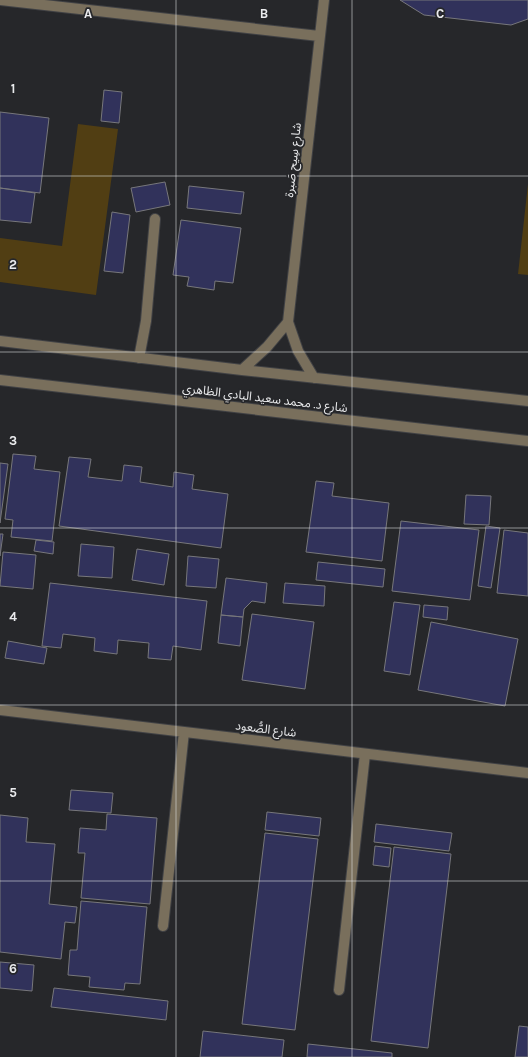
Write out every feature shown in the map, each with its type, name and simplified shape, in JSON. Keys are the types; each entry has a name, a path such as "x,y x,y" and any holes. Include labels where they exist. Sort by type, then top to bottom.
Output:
{"street":[{"path":"0,0 319,36"},
{"name":"شارع سِيح صَبرة","path":"314,378 298,351 288,322 324,0"},
{"path":"139,358 146,321 155,219"},
{"path":"242,370 267,347 288,322"},
{"name":"شارع د. محمد سعيد البادي الظاهري","path":"0,341 242,370 528,401"},
{"name":"شارع د. محمد سعيد البادي الظاهري","path":"0,380 528,441"},
{"name":"شارع الصُّعود","path":"0,710 528,773"},
{"path":"163,926 184,732"},
{"path":"338,990 365,754"}],"shaded area":[{"path":"78,124 118,129 96,295 0,282 0,238 62,246"},
{"path":"528,184 528,275 518,274"}],"building":[{"path":"400,0 528,0 528,19 511,25 424,15"},
{"path":"104,90 122,92 119,123 101,121"},
{"path":"0,112 49,118 40,193 0,188"},
{"path":"165,182 170,205 136,212 131,188"},
{"path":"189,186 244,192 241,214 187,208"},
{"path":"0,188 35,193 31,223 0,220"},
{"path":"112,212 130,215 123,273 104,271"},
{"path":"181,220 241,228 233,283 215,281 214,290 187,286 189,277 173,275"},
{"path":"13,454 36,456 34,469 60,472 52,541 11,537 13,520 5,519"},
{"path":"69,457 91,459 88,477 122,481 124,465 142,467 140,482 173,487 174,472 194,475 192,489 228,494 221,548 59,526"},
{"path":"0,463 8,464 0,523"},
{"path":"316,481 334,483 332,496 389,503 382,561 306,552"},
{"path":"466,495 491,496 489,525 464,524"},
{"path":"401,521 479,530 470,600 392,591"},
{"path":"486,526 500,528 491,588 478,586"},
{"path":"504,530 528,533 528,596 497,593"},
{"path":"0,534 3,534 0,556"},
{"path":"36,540 54,542 53,554 34,551"},
{"path":"81,544 114,547 112,578 78,576"},
{"path":"137,549 169,554 164,585 132,580"},
{"path":"3,552 36,555 33,589 0,586"},
{"path":"188,556 219,559 216,588 186,586"},
{"path":"318,562 385,569 383,587 316,580"},
{"path":"226,578 267,583 265,603 252,601 244,609 243,617 221,615"},
{"path":"50,583 207,601 201,650 173,646 171,660 148,658 149,643 118,640 117,654 94,651 95,638 63,634 61,648 42,646"},
{"path":"285,583 325,586 324,606 283,603"},
{"path":"394,602 420,605 410,675 384,671"},
{"path":"424,605 448,607 447,620 423,617"},
{"path":"252,614 314,622 305,689 242,680"},
{"path":"221,615 243,617 240,646 218,643"},
{"path":"431,622 518,639 505,706 418,690"},
{"path":"8,641 47,648 44,664 5,658"},
{"path":"71,790 113,793 111,813 69,810"},
{"path":"267,812 321,818 319,836 265,830"},
{"path":"107,814 157,818 150,904 81,898 85,853 78,853 80,828 106,830"},
{"path":"0,815 28,818 26,842 55,844 49,904 77,907 75,923 65,922 61,959 0,952"},
{"path":"376,824 452,833 449,851 374,842"},
{"path":"265,833 318,839 295,1030 242,1024"},
{"path":"375,846 391,848 389,867 373,865"},
{"path":"394,847 451,854 428,1048 371,1041"},
{"path":"81,901 147,907 140,984 125,983 124,990 89,987 90,977 68,975 70,950 77,950"},
{"path":"0,962 34,965 32,991 0,988"},
{"path":"54,988 168,1001 166,1020 51,1007"},
{"path":"519,1026 528,1027 528,1057 515,1057"},
{"path":"203,1031 284,1040 282,1057 200,1057"},
{"path":"308,1044 392,1053 392,1057 307,1057"}]}
